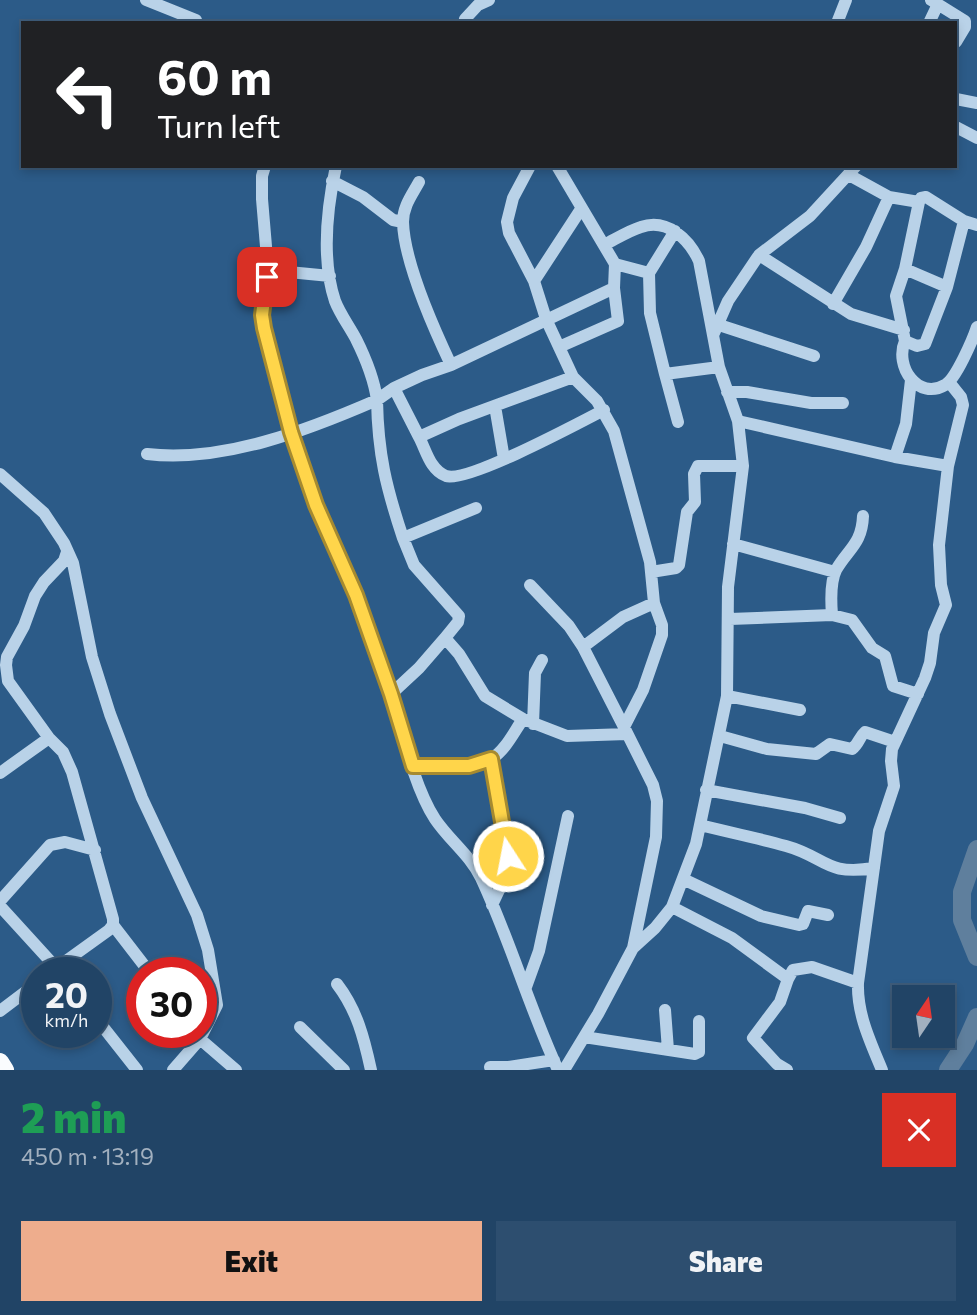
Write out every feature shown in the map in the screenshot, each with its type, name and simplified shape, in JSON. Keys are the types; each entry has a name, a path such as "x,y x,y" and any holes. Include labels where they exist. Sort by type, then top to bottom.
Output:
{"main road":[{"path":"0,1062 5,1070"}],"street":[{"path":"146,0 196,20"},
{"path":"464,21 478,5 489,0"},
{"path":"838,21 846,0"},
{"path":"929,21 934,2 965,21 965,27 957,40"},
{"path":"957,99 977,103"},
{"path":"957,128 977,138"},
{"path":"264,168 262,199 268,270 263,305 264,328 291,432 316,505 356,595 413,766 434,817 479,874 556,1065 490,1067"},
{"path":"335,168 328,202 330,276 335,300 356,338 375,387 378,448 387,492 414,565 459,616 458,622 419,668 391,694"},
{"path":"529,168 513,198 507,222 509,233 534,281 546,319 573,377 604,410 623,460 651,572 654,603 662,625 662,635 626,730"},
{"path":"558,168 615,264 614,288 618,321 559,347"},
{"path":"715,329 728,301 759,255 810,216 853,170 889,197 919,202"},
{"path":"332,181 363,197 393,220 403,222"},
{"path":"419,182 405,206 403,222 411,261 436,332 451,365"},
{"path":"833,304 866,247 889,197"},
{"path":"977,225 964,221 926,197 919,202 905,269 896,296 904,335 901,356 904,369 911,380 929,387 942,387 949,382 977,327"},
{"path":"534,281 581,209"},
{"path":"759,255 833,304 904,335 917,346 925,344 947,288 964,221"},
{"path":"604,244 642,226 656,225 674,231 692,246 699,261 715,329 719,367 738,421 743,466 728,587 730,619 727,696 696,844 672,907 655,928 633,948"},
{"path":"674,231 649,273 650,313 678,422"},
{"path":"615,264 649,273"},
{"path":"905,269 947,288"},
{"path":"268,270 330,276"},
{"path":"147,454 194,454 260,443 342,415 377,400 394,388 451,365 614,288"},
{"path":"715,329 814,356"},
{"path":"665,374 719,367"},
{"path":"419,437 573,377"},
{"path":"895,457 906,424 911,380"},
{"path":"882,1070 866,1031 858,1000 858,983 879,831 894,786 891,761 895,741 930,663 934,633 946,605 941,585 939,545 948,466 963,405 958,391 949,382"},
{"path":"394,388 433,467 448,477 455,477 504,459 604,410"},
{"path":"727,392 747,392 811,403 843,402"},
{"path":"495,406 504,459"},
{"path":"738,421 895,457 948,466"},
{"path":"651,572 676,568 679,565 687,512 695,502 694,474 698,466 743,466"},
{"path":"0,474 44,513 64,543 73,563 92,657 110,714 142,798 197,915 209,957"},
{"path":"402,538 476,508"},
{"path":"832,615 835,572 858,540 862,532 863,516"},
{"path":"733,544 835,572"},
{"path":"67,552 64,561 35,596 8,657 4,683 63,752 72,772 95,850 113,925 138,957"},
{"path":"530,585 569,626 583,647 653,785 657,801 658,821 633,948 564,1070"},
{"path":"583,647 623,617 654,603"},
{"path":"730,619 832,615 852,620 872,648 885,656 893,686 918,694"},
{"path":"445,638 459,654 485,696 528,722 567,736 626,730"},
{"path":"413,766 469,766 491,759 528,722 535,673 542,660"},
{"path":"727,696 800,710"},
{"path":"720,736 767,748 816,754 830,744 852,749 858,745 860,736 865,732 895,741"},
{"path":"0,773 49,738"},
{"path":"491,759 508,856 501,886 492,905"},
{"path":"706,790 805,807 840,818"},
{"path":"526,987 540,951 568,816"},
{"path":"700,825 789,847 843,871 874,868"},
{"path":"44,957 0,904 50,845 65,842 95,850"},
{"path":"683,879 761,916 799,925 803,924 808,911 828,915"},
{"path":"672,907 732,939 788,979"},
{"path":"74,957 113,925"},
{"path":"787,1070 777,1064 753,1038 779,1002 793,970 813,967 858,983"},
{"path":"337,984 349,1000 363,1030 371,1070"},
{"path":"0,1011 21,995"},
{"path":"665,1010 668,1050"},
{"path":"584,1037 699,1052 699,1021"},
{"path":"300,1027 344,1070"},
{"path":"112,1038 137,1070"},
{"path":"173,1070 189,1048"},
{"path":"212,1048 236,1070"}],"waterway":[{"path":"977,849 962,892 962,920 977,957"},
{"path":"948,1070 965,1044 977,1017"}],"route":[{"path":"267,277 262,315 264,328 291,432 316,505 356,595 391,694 407,753 413,766 469,766 491,759 508,856"}]}
